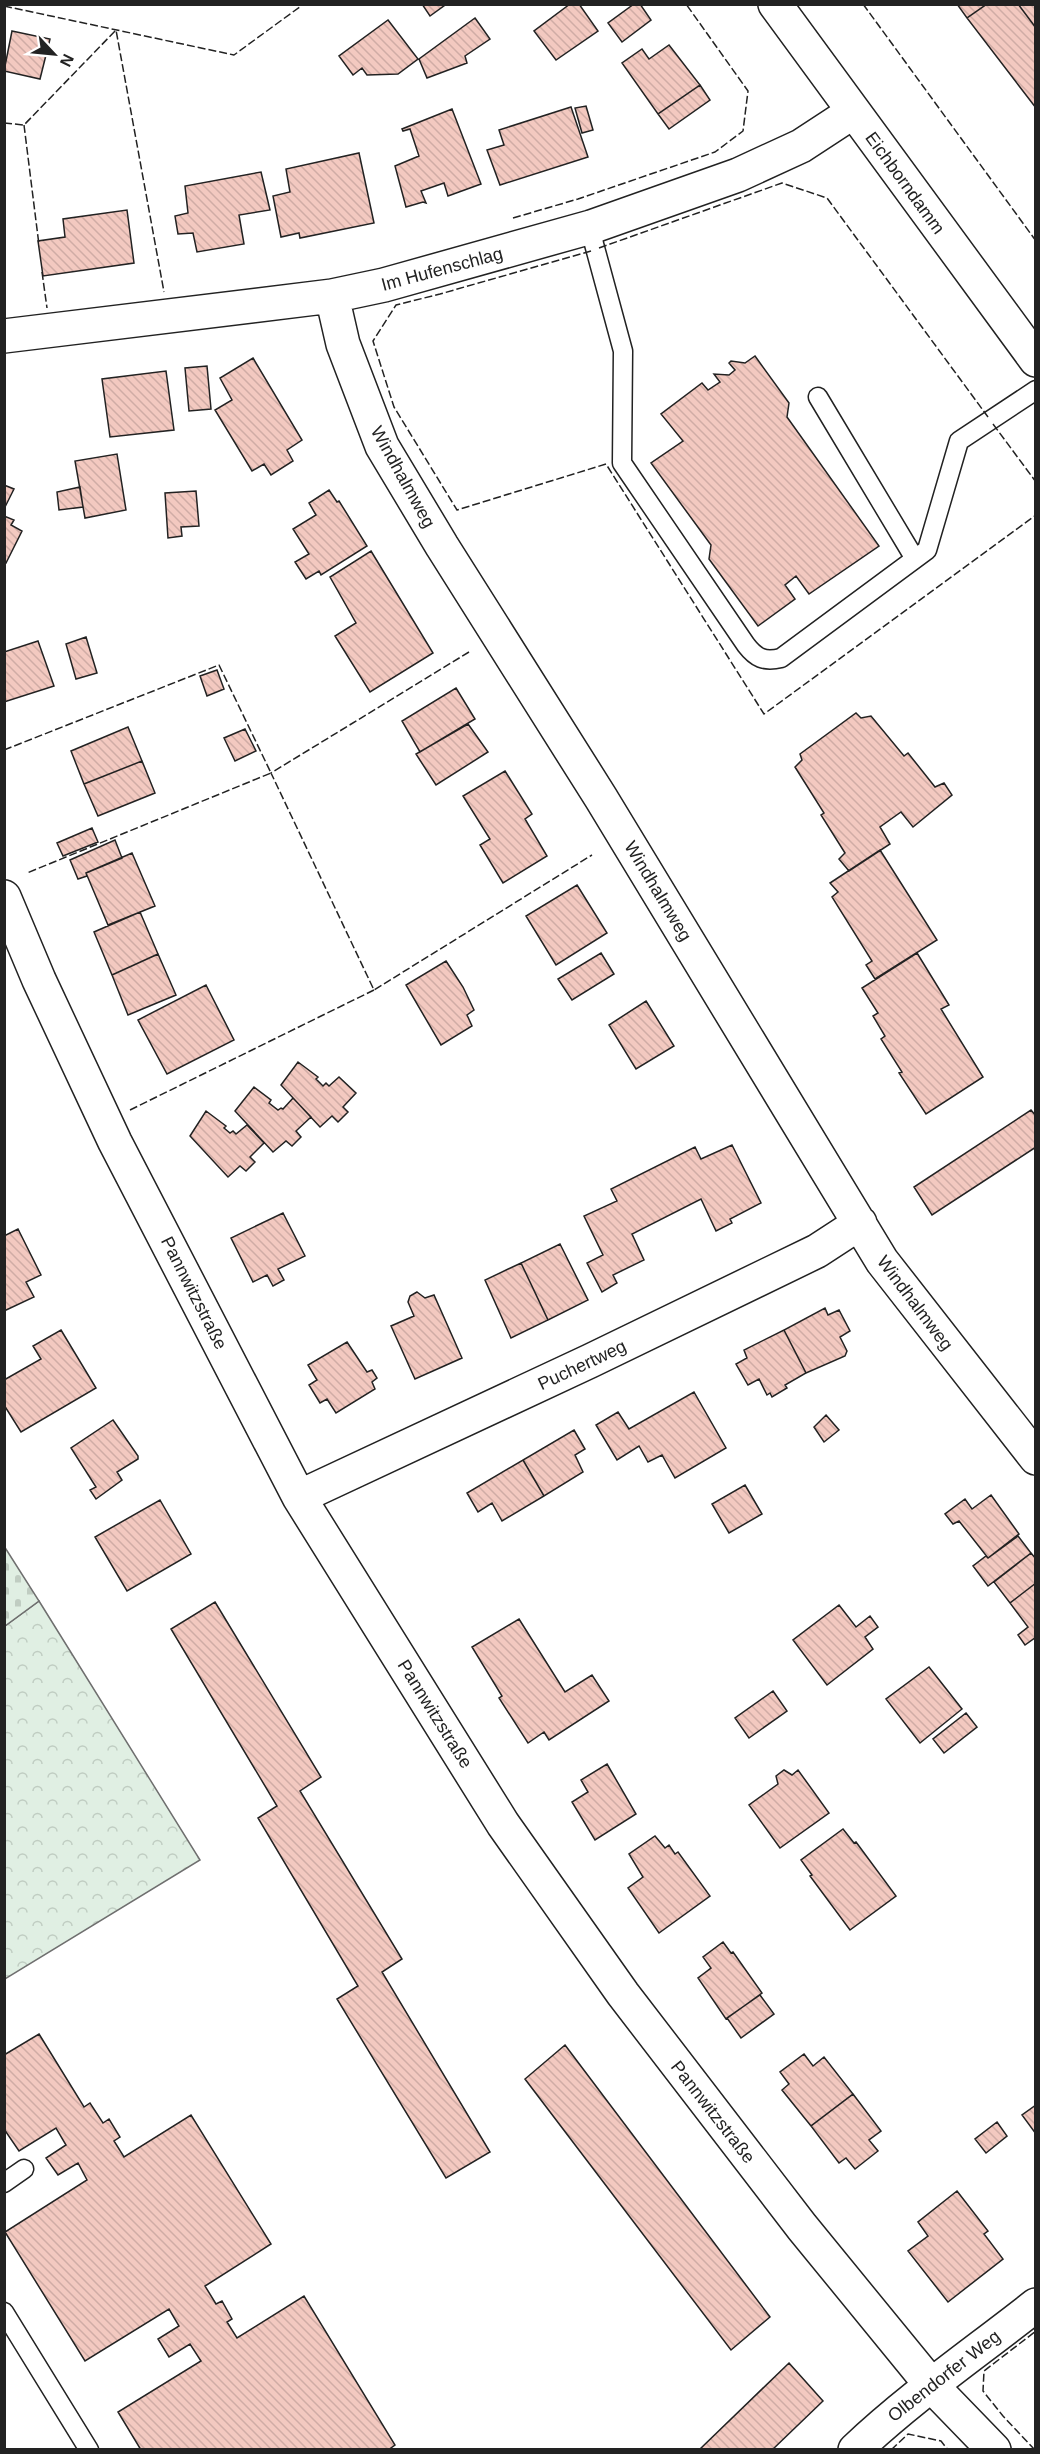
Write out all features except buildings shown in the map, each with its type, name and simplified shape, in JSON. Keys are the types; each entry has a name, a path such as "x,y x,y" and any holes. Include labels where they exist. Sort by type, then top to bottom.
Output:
{"street":[{"name":"Eichborndamm","path":"775,4 1035,360"},
{"name":"Im Hufenschlag","path":"4,336 332,296 384,285 591,227 738,174 801,146 853,112"},
{"name":"Windhalmweg","path":"332,296 343,344 382,446 442,546 601,798 882,1261 1035,1458"},
{"name":"Pannwitzstraße","path":"4,897 39,980 115,1142 299,1497 503,1824 623,1994 802,2227 932,2386 994,2450"},
{"name":"Puchertweg","path":"299,1497 590,1361 807,1256 860,1223"},
{"name":"Olbendorfer Weg","path":"855,2450 894,2413 1035,2305"}],"lane":[{"path":"591,227 623,351 622,463 754,655 761,660 781,658 927,550 959,441 1035,390"},
{"path":"818,397 915,559"},
{"path":"4,2183 24,2169"},
{"path":"4,2312 90,2450"}],"green space":[{"path":"4,1546 39,1601 5,1626 4,1626"},
{"path":"39,1601 200,1860 5,1979 5,1626"}],"fence":[{"path":"4,6 234,55 301,6 299,4"},
{"path":"513,218 578,199 715,152 743,131 748,91 686,4"},
{"path":"863,4 1036,241"},
{"path":"4,123 24,125 116,30 164,292"},
{"path":"24,125 39,245"},
{"path":"599,248 782,183 827,198 988,417"},
{"path":"591,251 396,305 373,341 394,407 457,510 606,464 764,714 1036,515"},
{"path":"42,272 47,308"},
{"path":"993,424 1036,482"},
{"path":"469,652 271,773 374,990 592,855"},
{"path":"4,750 219,665 271,773 27,873"},
{"path":"130,1110 374,990"},
{"path":"1035,2450 983,2391 984,2371 1036,2331"},
{"path":"891,2450 908,2434 941,2441 948,2450"}]}
